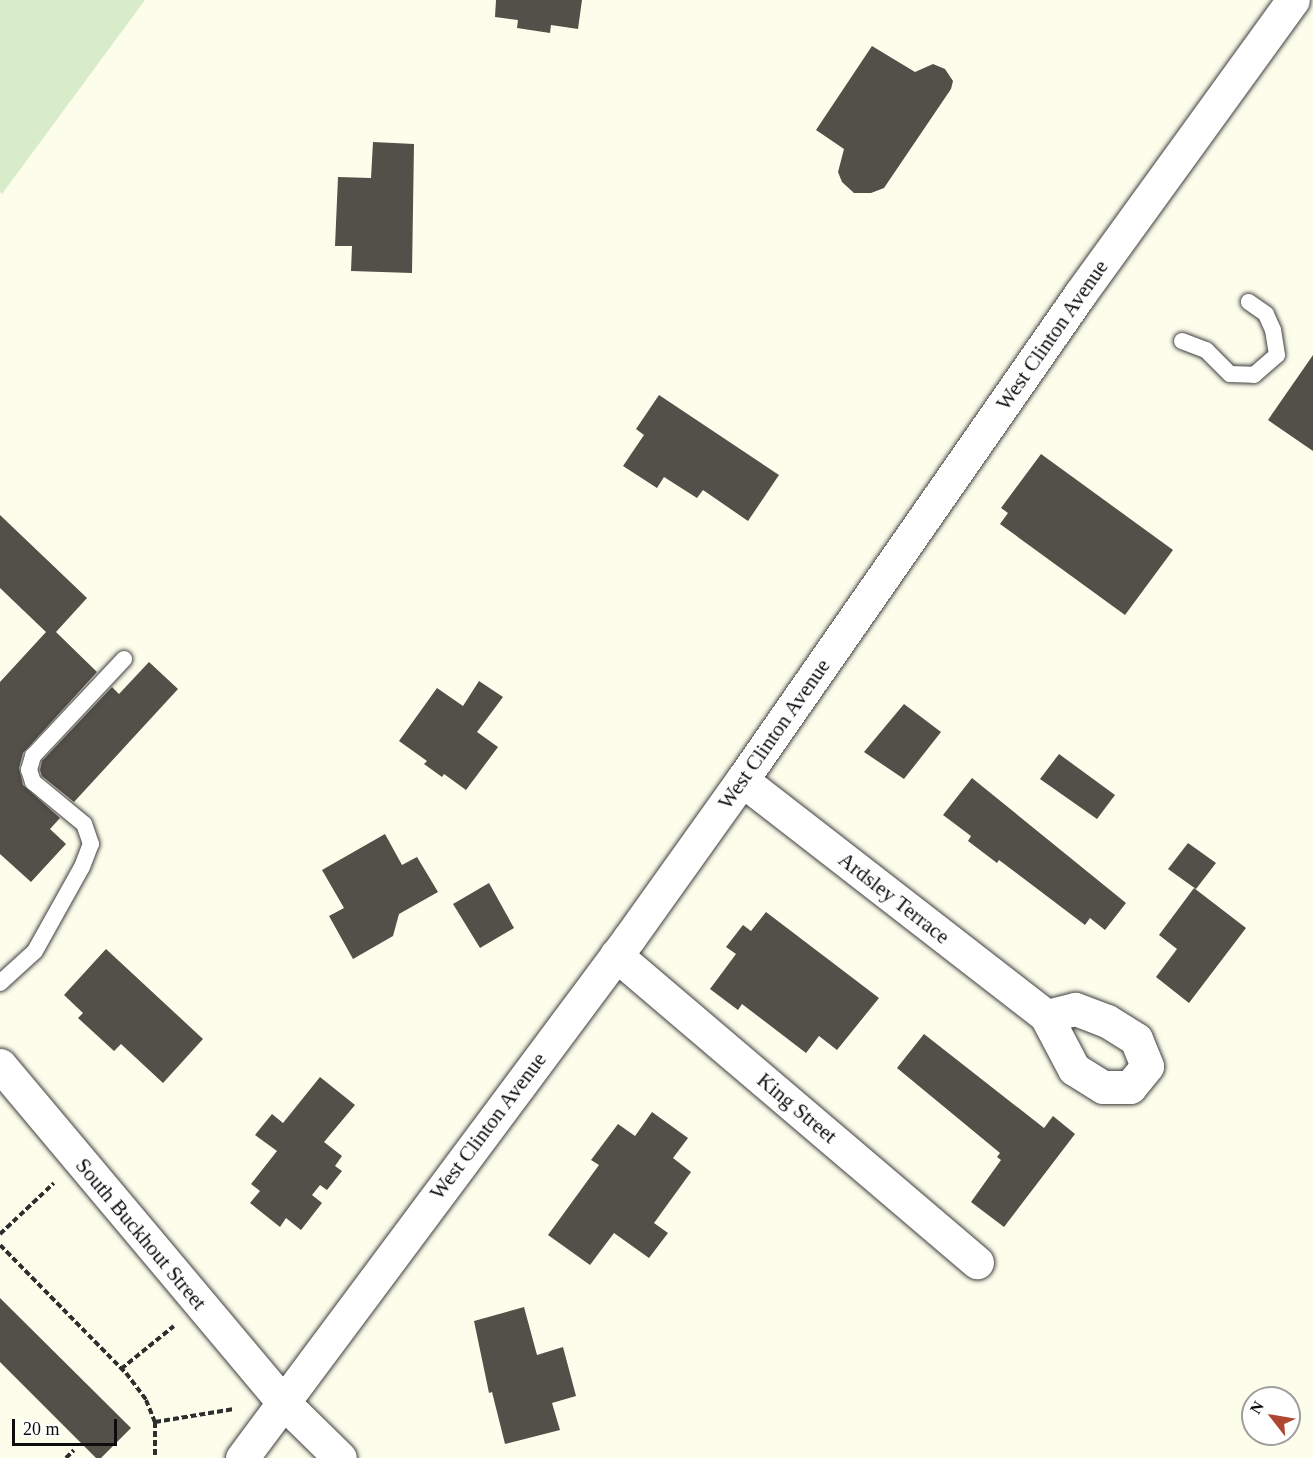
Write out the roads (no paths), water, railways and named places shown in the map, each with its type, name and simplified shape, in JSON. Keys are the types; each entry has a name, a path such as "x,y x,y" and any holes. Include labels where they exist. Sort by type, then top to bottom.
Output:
{"street":[{"name":"West Clinton Avenue","path":"242,1458 282,1401 616,955 742,780 1074,302 1293,0"},
{"name":"Ardsley Terrace","path":"742,780 1046,1016"},
{"name":"King Street","path":"616,955 977,1262"},
{"name":"South Buckhout Street","path":"0,1065 282,1401 340,1458"}],"lane":[{"path":"1182,340 1206,350 1230,374 1254,375 1277,355 1273,330 1266,314 1249,302"},
{"path":"0,983 36,951 82,867 91,844 84,824 33,782 28,770 33,756 124,659"}]}
